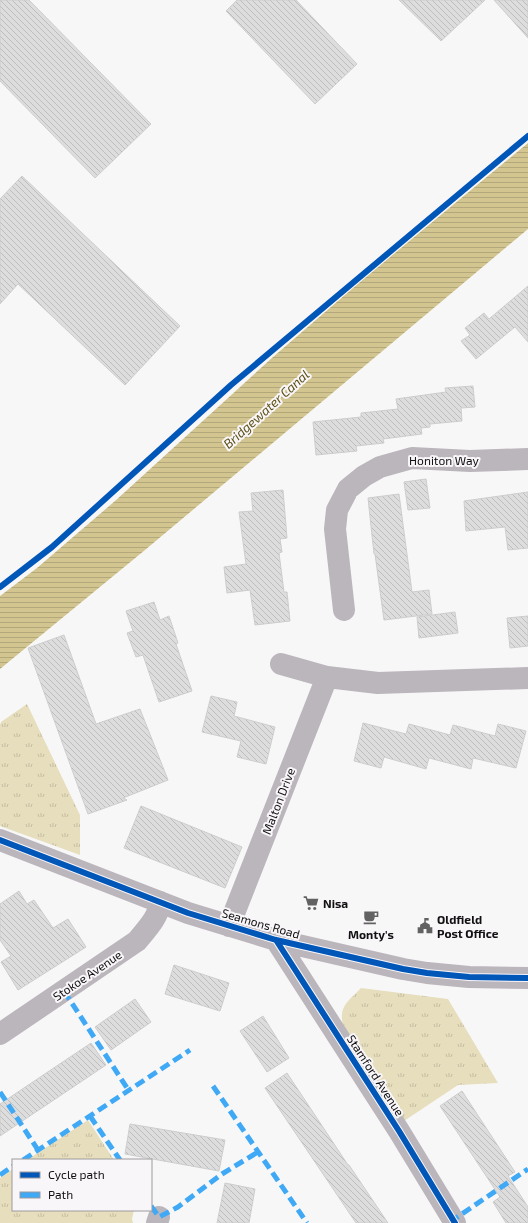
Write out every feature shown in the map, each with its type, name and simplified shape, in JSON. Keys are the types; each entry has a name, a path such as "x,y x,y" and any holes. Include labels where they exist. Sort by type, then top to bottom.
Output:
{"street":[{"name":"Honiton Way","path":"344,610 335,529 337,510 348,489 364,476 380,466 412,458 470,461 528,459"},
{"path":"281,664 327,677 378,683 528,678"},
{"name":"Malton Drive","path":"229,926 327,677"},
{"name":"Seamons Road","path":"0,840 188,913 276,940 403,969 427,973 469,977 528,978"},
{"name":"Stokoe Avenue","path":"0,1034 137,941 149,928 160,908 160,902"},
{"name":"Stamford Avenue","path":"276,940 399,1131 455,1223"}],"green space":[{"path":"27,704 80,815 80,855 0,826 0,725 1,722"},
{"path":"361,988 448,999 498,1083 458,1085 404,1121 343,1024 342,1012 346,1004"},
{"path":"88,1120 113,1159 29,1159"},
{"path":"12,1170 12,1211 134,1211 132,1219 133,1223 0,1223 0,1178"}],"water":[{"name":"Bridgewater Canal","path":"528,143 528,229 145,550 0,669 0,596 37,568 115,501 273,357 361,281"}],"building":[{"path":"0,0 29,0 151,124 95,178 0,81"},
{"path":"237,0 296,0 357,64 315,104 226,11"},
{"path":"399,0 485,0 441,41"},
{"path":"494,0 528,0 528,38"},
{"path":"22,176 180,326 125,385 18,284 0,304 0,199"},
{"path":"528,286 528,342 515,327 476,359 461,341 470,335 465,328 484,313 489,319"},
{"path":"473,386 475,407 461,408 462,421 430,424 430,427 421,428 422,434 383,439 384,443 356,446 357,451 316,455 313,422 361,417 361,413 398,409 396,399 446,392 445,388"},
{"path":"426,479 430,508 408,510 404,482"},
{"path":"283,490 287,538 280,539 282,552 279,553 284,592 287,592 290,621 255,625 250,590 227,593 224,567 246,564 239,512 253,511 251,493"},
{"path":"528,492 528,548 508,550 505,527 466,531 464,501"},
{"path":"399,494 412,592 429,590 432,614 384,620 374,554 368,498"},
{"path":"154,602 160,620 169,616 178,643 176,644 192,691 159,702 143,655 136,657 127,633 133,631 126,611"},
{"path":"455,612 458,633 419,638 417,617"},
{"path":"528,616 528,646 510,648 507,618"},
{"path":"64,635 96,724 140,709 168,780 123,798 127,800 88,814 28,648"},
{"path":"211,696 237,702 234,716 275,727 266,764 237,757 241,741 202,732"},
{"path":"363,723 406,734 409,724 450,735 453,725 495,736 498,724 526,731 516,768 473,758 471,769 429,758 426,769 384,757 381,768 354,761"},
{"path":"141,806 242,847 225,888 124,848"},
{"path":"19,891 27,904 34,900 53,928 68,919 86,947 18,990 1,962 11,956 0,940 0,904"},
{"path":"174,965 229,983 220,1011 165,994"},
{"path":"135,999 151,1022 111,1050 95,1027"},
{"path":"263,1016 289,1058 267,1072 240,1031"},
{"path":"91,1043 106,1065 0,1136 0,1104"},
{"path":"287,1073 388,1223 356,1223 265,1088"},
{"path":"462,1091 515,1172 508,1176 528,1207 528,1223 506,1223 493,1202 500,1197 440,1106"},
{"path":"130,1124 225,1140 219,1171 125,1154"},
{"path":"225,1183 255,1189 249,1223 217,1223"}],"marked path":[{"path":"64,991 129,1091"},
{"path":"25,1159 190,1050"},
{"path":"213,1086 307,1223"},
{"path":"0,1092 38,1150"},
{"path":"90,1116 119,1159"},
{"path":"152,1207 159,1217 178,1207 222,1174 258,1152"},
{"path":"0,1175 12,1167"},
{"path":"450,1222 528,1169"}],"cycle path":[{"path":"0,587 52,547 231,385 528,136"},
{"path":"0,840 188,913 276,940 403,969 427,973 469,977 528,978"},
{"path":"276,940 399,1131 455,1223"}],"place":[{"name":"Nisa","path":"311,903"},
{"name":"Monty's","path":"371,917"},
{"name":"Oldfield Post Office","path":"425,926"}]}
